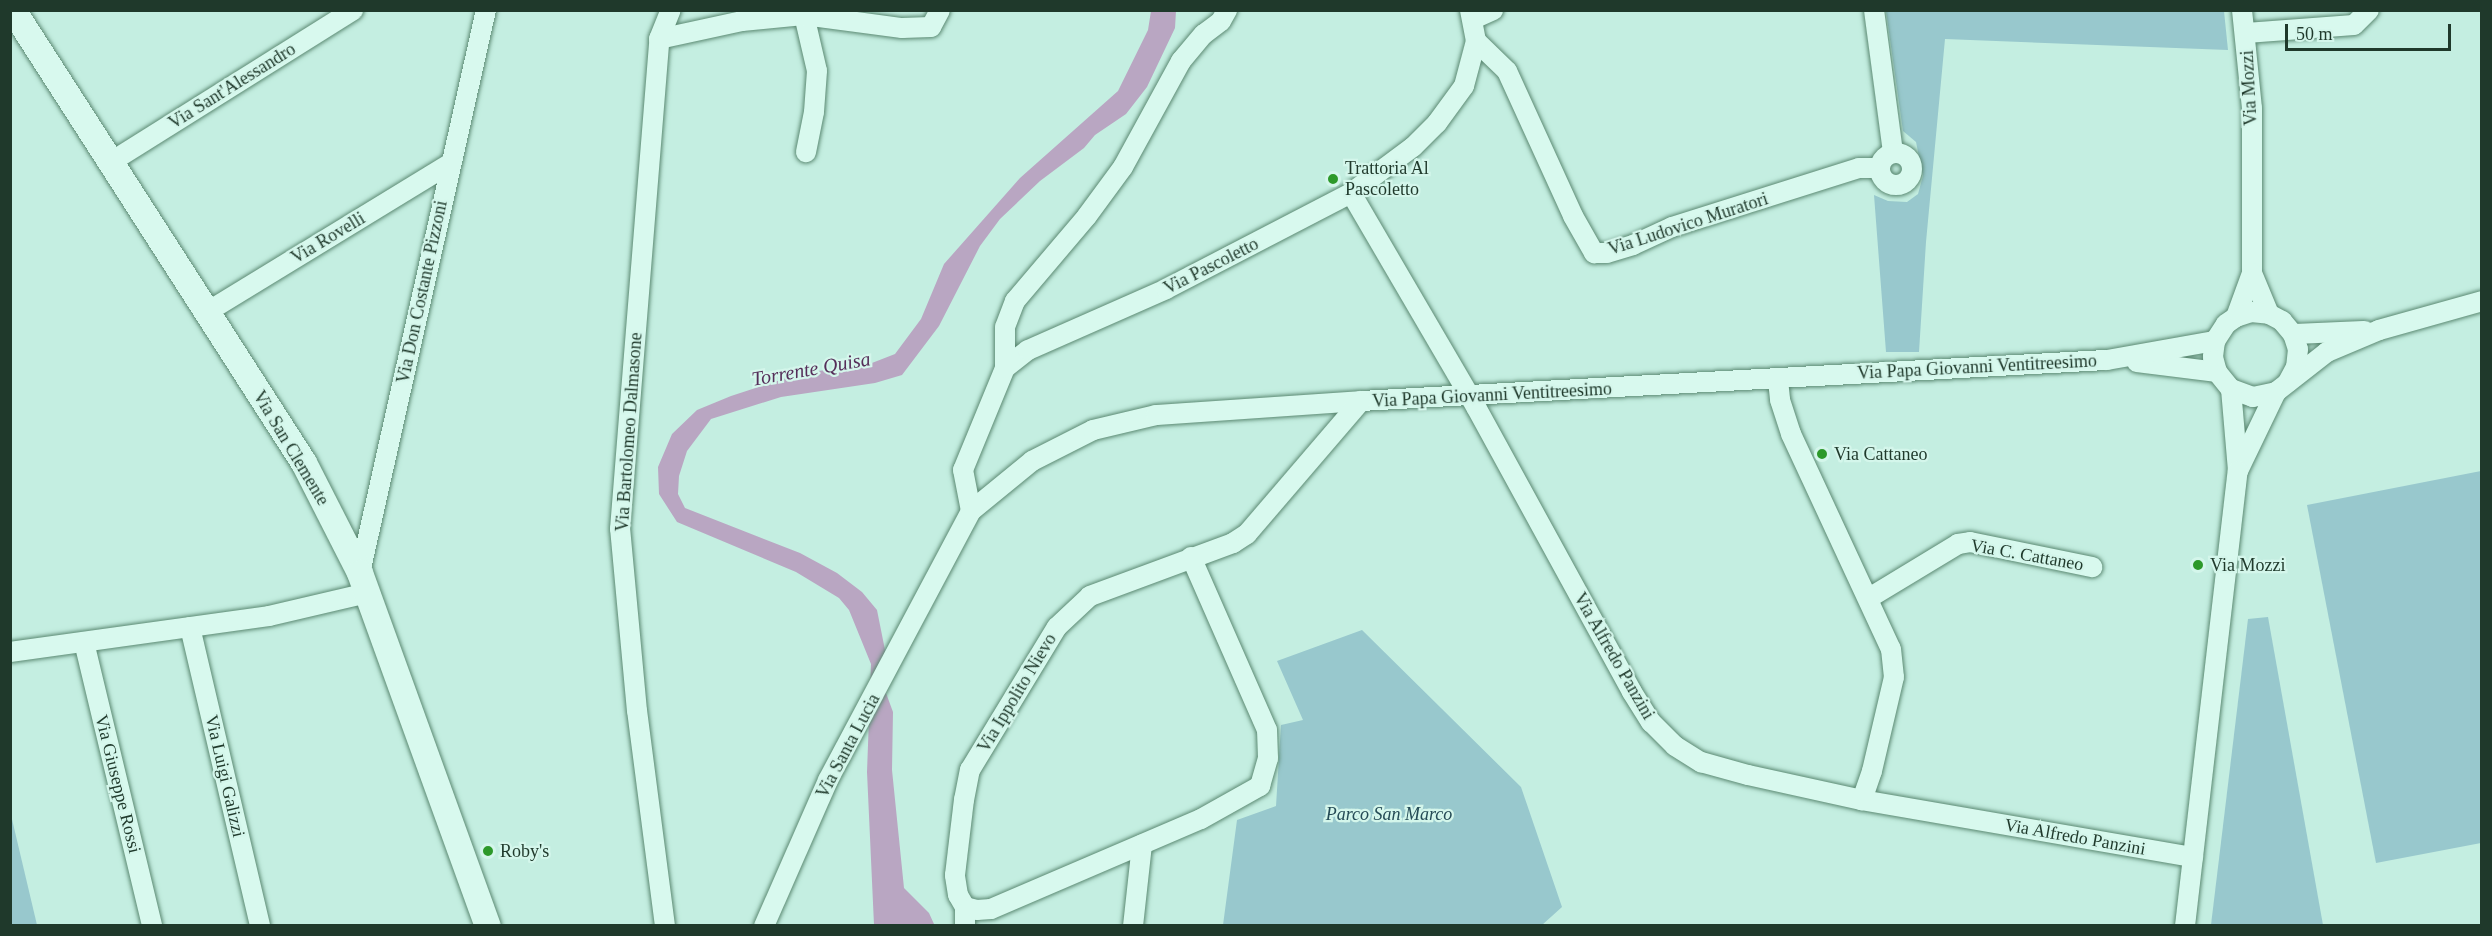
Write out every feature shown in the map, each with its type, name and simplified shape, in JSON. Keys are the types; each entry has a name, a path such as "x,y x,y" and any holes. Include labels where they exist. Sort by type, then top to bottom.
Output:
{"street":[{"name":"Via San Clemente","path":"13,10 304,463 364,583 488,926"},
{"name":"Via Sant'Alessandro","path":"111,162 353,10"},
{"name":"Via Don Costante Pizzoni","path":"364,583 449,164 486,10"},
{"name":"Via Bartolomeo Dalmasone","path":"665,926 637,711 620,529 659,39 671,10"},
{"path":"659,39 742,21 804,15 902,28 931,27 940,10"},
{"path":"1005,368 1005,327 1015,301 1117,175 1180,61 1204,34 1221,21 1227,10"},
{"path":"1471,15 1493,10"},
{"path":"1874,10 1893,152"},
{"name":"Via Mozzi","path":"2242,10 2252,108 2252,273"},
{"path":"2246,33 2354,25 2369,10"},
{"path":"804,15 817,71 814,112 806,152"},
{"name":"Via Pascoletto","path":"971,511 965,492 963,470 1005,368 1028,350 1166,289 1351,193 1413,147 1437,123 1464,86 1476,42 1471,15"},
{"name":"Via Ludovico Muratori","path":"1476,42 1507,71 1573,216 1594,253 1607,253 1633,245 1672,227 1859,168 1879,168"},
{"path":"1893,152 1907,156 1913,166 1912,175 1906,183 1896,186 1884,181 1879,168 1885,156 1893,152"},
{"name":"Via Rovelli","path":"207,312 449,164"},
{"name":"Via Alfredo Panzini","path":"1351,193 1469,396 1582,604 1652,722 1676,746 1701,762 1862,800 2193,857"},
{"path":"2252,273 2269,314"},
{"path":"2236,317 2252,273"},
{"path":"2238,471 2282,387 2296,367 2298,349 2293,334 2282,321 2269,314 2251,312 2236,317 2226,324 2215,341 2213,357 2217,372 2231,389 2253,397 2282,387 2327,352 2379,330 2481,301"},
{"path":"2293,334 2379,330"},
{"name":"Via Papa Giovanni Ventitreesimo","path":"940,571 971,511 1032,461 1093,430 1156,416 1361,401 1778,380 2108,360 2215,341"},
{"name":"Via Papa Giovanni Ventitreesimo","path":"2108,360 2163,364 2217,372"},
{"path":"1778,380 1782,409 1791,434 1891,649 1894,677 1872,771 1862,800"},
{"path":"2185,926 2238,471 2231,389"},
{"name":"Via Ippolito Nievo","path":"1191,557 1267,730 1268,758 1260,786 1201,819 992,909 976,910 965,916 958,895 955,875 970,770 1057,627 1090,596 1191,557 1233,543 1247,534 1361,401"},
{"name":"Via C. Cattaneo","path":"1869,598 1958,544 1970,542 2092,567"},
{"name":"Via Santa Lucia","path":"764,926 828,780 940,571"},
{"path":"10,652 269,616 364,583"},
{"name":"Via Luigi Galizzi","path":"190,627 260,926"},
{"name":"Via Giuseppe Rossi","path":"84,642 152,926"},
{"path":"1133,926 1142,844"}],"green space":[{"path":"1886,11 2224,11 2228,50 1945,39 1926,242 1919,352 1886,352 1874,195 1888,201 1907,202 1918,194 1923,176 1916,142 1903,131"},
{"path":"2481,471 2481,843 2376,863 2307,505"},
{"path":"2268,617 2323,925 2211,925 2248,619"},
{"name":"Parco San Marco","path":"1362,630 1521,787 1562,907 1542,925 1223,925 1237,820 1276,806 1281,725 1303,720 1277,661"},
{"path":"11,815 37,925 11,925"}],"shaded area":[{"path":"1151,11 1176,11 1175,28 1147,87 1126,114 1095,135 1084,148 1040,181 1000,219 980,246 939,326 902,375 875,383 781,397 711,419 687,451 679,476 678,494 685,508 800,553 837,573 862,592 877,610 885,650 886,693 893,712 892,770 904,888 929,913 934,924 874,925 867,772 871,664 849,610 839,598 796,572 677,522 659,494 658,467 672,434 697,410 731,396 802,373 850,367 854,370 895,354 921,319 944,264 1020,178 1118,91 1148,30"}],"place":[{"name":"Trattoria Al Pascoletto","path":"1333,179"},
{"name":"Via Cattaneo","path":"1822,454"},
{"name":"Via Mozzi","path":"2198,565"},
{"name":"Roby's","path":"488,851"}],"water label":[{"name":"Torrente Quisa","path":"811,369"}]}
